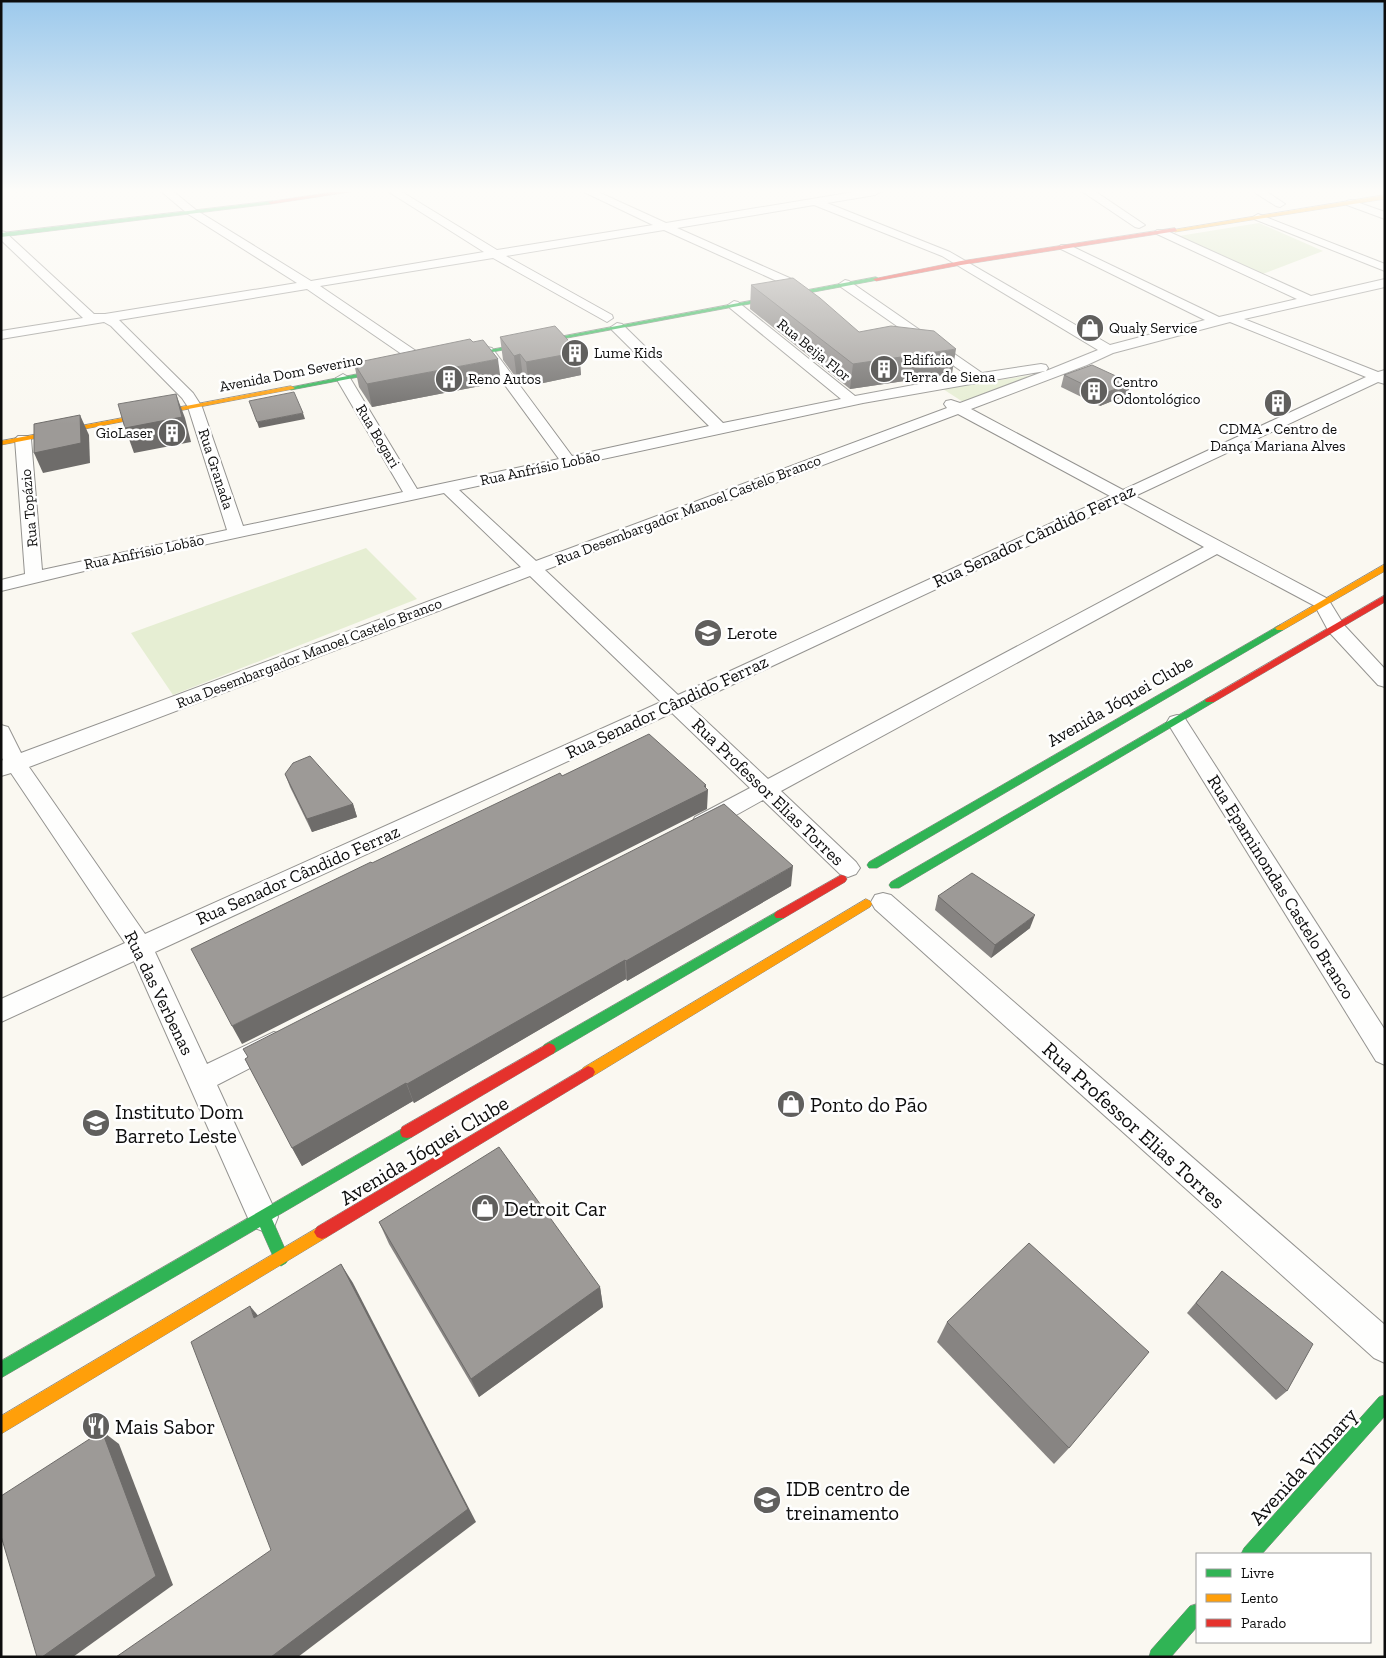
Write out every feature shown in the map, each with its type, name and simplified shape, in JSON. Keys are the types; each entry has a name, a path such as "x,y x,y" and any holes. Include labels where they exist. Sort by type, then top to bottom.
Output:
{"main road":[{"path":"439,360 790,283 863,269"},
{"path":"450,347 734,305 926,269"},
{"name":"Avenida Dom Severino","path":"160,401 192,401 343,378 413,360"},
{"name":"Avenida Dom Severino","path":"1,443 192,401 413,360"},
{"name":"Avenida Jóquei Clube","path":"1,1370 856,868 1385,567"},
{"name":"Avenida Jóquei Clube","path":"1,1426 881,897 1385,598"},
{"path":"856,868 888,872 881,897 847,895 841,886 856,868"},
{"path":"264,1217 281,1258"},
{"name":"Avenida Vilmary","path":"1251,1553 1385,1403"},
{"path":"1158,1657 1196,1614"}],"street":[{"path":"39,269 91,318 106,318 116,322 192,401"},
{"path":"284,269 311,286 413,360"},
{"path":"1,335 410,269"},
{"path":"521,269 612,323 720,429"},
{"path":"759,269 790,283"},
{"path":"972,269 1108,350"},
{"path":"1112,269 1217,321"},
{"path":"1242,269 1309,300"},
{"name":"Rua Desembargador Manoel Castelo Branco","path":"8,766 958,409 1082,362 1108,350 1217,321 1385,283"},
{"path":"845,284 979,377"},
{"name":"Rua Beija Flor","path":"734,305 851,400"},
{"path":"1231,318 1383,377"},
{"path":"487,351 569,462"},
{"name":"Rua Anfrísio Lobão","path":"1,586 34,576 851,400 979,377 1082,362"},
{"name":"Rua Senador Cândido Ferraz","path":"1,1011 140,946 675,704 1120,495 1383,377"},
{"name":"Rua Bogari","path":"343,378 413,495"},
{"path":"925,387 958,409 1322,603 1336,628 1385,681"},
{"name":"Rua Granada","path":"192,401 236,532"},
{"name":"Rua Topázio","path":"23,439 34,576"},
{"name":"Rua Professor Elias Torres","path":"448,488 766,791 856,868"},
{"path":"687,832 1217,547"},
{"name":"Rua Epaminondas Castelo Branco","path":"1177,722 1385,1053"},
{"name":"Rua das Verbenas","path":"1,732 8,766 140,946 264,1217"},
{"name":"Rua Professor Elias Torres","path":"881,897 1385,1347"},
{"path":"201,1080 290,1035"}],"green space":[{"path":"1248,269 1275,269 1260,275"},
{"path":"1039,374 963,402 943,389"},
{"path":"366,548 417,599 173,695 131,633"}],"building":[{"path":"793,278 820,298 859,332 891,326 934,331 956,349 853,364 751,285"},
{"path":"555,326 579,352 526,362 520,354 514,356 500,337"},
{"path":"470,339 473,342 483,340 498,359 367,384 354,363"},
{"path":"1092,365 1131,383 1103,394 1064,375"},
{"path":"294,392 303,413 257,422 249,401"},
{"path":"176,394 182,417 125,428 118,404"},
{"path":"80,415 81,443 34,453 34,424"},
{"path":"649,734 706,785 704,786 708,790 232,1026 191,949 560,773 562,776"},
{"path":"310,756 353,804 307,819 285,774 293,763"},
{"path":"724,804 793,866 292,1148 245,1059 248,1057 243,1049"},
{"path":"972,873 1035,915 995,945 938,896"},
{"path":"499,1147 600,1287 471,1379 379,1222"},
{"path":"1029,1243 1149,1352 1069,1448 947,1322"},
{"path":"341,1264 468,1509 271,1657 116,1657 271,1550 191,1342 250,1306 254,1318"},
{"path":"1222,1271 1313,1344 1287,1391 1196,1303"},
{"path":"102,1431 156,1576 42,1657 37,1657 1,1536 1,1496"}],"traffic: fast":[{"path":"455,357 876,279"},
{"path":"291,388 393,369"},
{"path":"873,865 1280,628"},
{"path":"895,885 1210,700"},
{"path":"549,1049 780,915"},
{"path":"1,1370 407,1132"},
{"path":"263,1217 281,1258"},
{"path":"1251,1553 1385,1403"},
{"path":"1158,1657 1196,1614"}],"traffic: slow":[{"path":"1,443 291,388"},
{"path":"1280,628 1385,567"},
{"path":"588,1072 866,904"},
{"path":"1,1426 322,1232"}],"traffic: jam":[{"path":"876,279 927,269"},
{"path":"1210,700 1385,598"},
{"path":"780,915 841,879"},
{"path":"407,1132 549,1049"},
{"path":"322,1232 588,1072"}],"place":[{"name":"Qualy Service","path":"1090,328"},
{"name":"Lume Kids","path":"575,353"},
{"name":"Edifício Terra de Siena","path":"884,369"},
{"name":"Reno Autos","path":"449,379"},
{"name":"Centro Odontológico","path":"1094,391"},
{"name":"CDMA • Centro de Dança Mariana Alves","path":"1278,403"},
{"name":"GioLaser","path":"172,433"},
{"name":"Lerote","path":"708,633"},
{"name":"Ponto do Pão","path":"791,1104"},
{"name":"Instituto Dom Barreto Leste","path":"96,1123"},
{"name":"Detroit Car","path":"485,1208"},
{"name":"Mais Sabor","path":"96,1426"},
{"name":"IDB centro de treinamento","path":"767,1500"}]}
